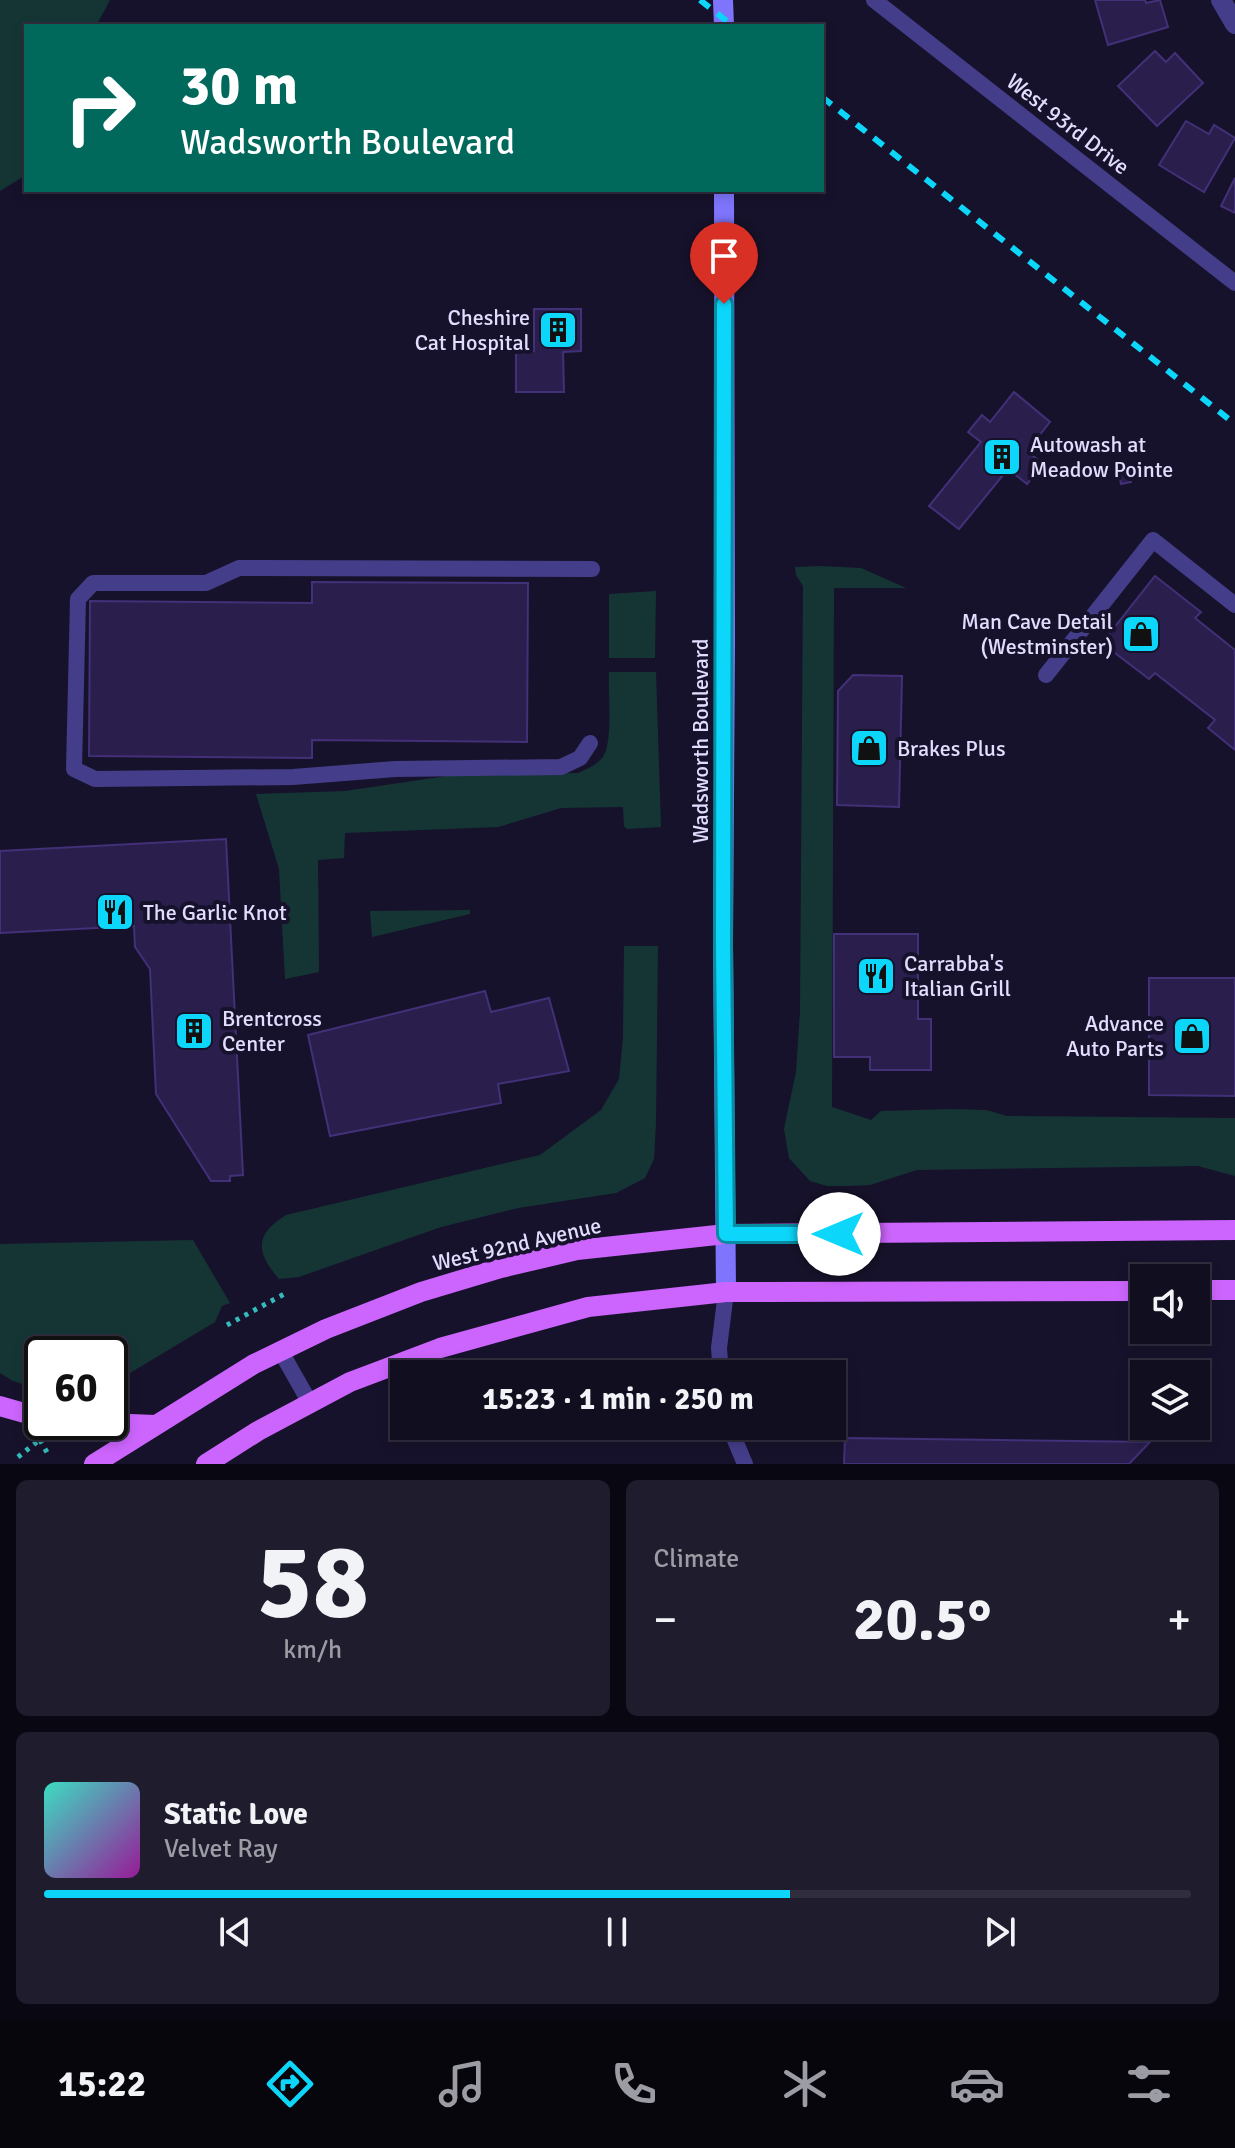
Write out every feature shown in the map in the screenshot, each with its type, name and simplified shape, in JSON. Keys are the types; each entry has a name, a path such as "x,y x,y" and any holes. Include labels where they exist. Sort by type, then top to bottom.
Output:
{"main road":[{"name":"West 92nd Avenue","path":"94,1464 280,1350 326,1329 421,1292 577,1250 726,1234 1235,1230"},
{"path":"1210,1290 1235,1290"},
{"path":"206,1464 258,1431 350,1382 427,1352 588,1307 726,1292 1130,1291"},
{"path":"0,1406 24,1413"},
{"path":"128,1424 155,1425"}],"street":[{"path":"723,0 724,24"},
{"path":"1221,0 1235,24"},
{"name":"Wadsworth Boulevard","path":"724,192 726,1292"}],"lane":[{"name":"West 93rd Drive","path":"874,0 1235,283"},
{"path":"1046,675 1153,540 1235,605"},
{"path":"590,743 580,758 561,767 395,769 293,777 110,779 95,779 74,769 78,599 93,583 206,583 239,568 592,569"},
{"path":"720,1360 726,1292"},
{"path":"280,1350 310,1403"},
{"path":"735,1440 745,1464"}],"path":[{"path":"227,1325 288,1292"},
{"path":"18,1457 40,1440 48,1454"}],"green space":[{"path":"0,0 110,0 97,24 24,24 24,176 0,191"},
{"path":"795,567 861,568 906,588 834,588 832,1107 871,1120 881,1111 950,1109 986,1110 1007,1116 1235,1118 1235,1176 1198,1166 917,1170 870,1185 827,1186 810,1181 789,1158 784,1129 796,1072 800,1011 803,586"},
{"path":"656,591 655,658 609,658 609,594"},
{"path":"609,672 656,672 661,827 627,829 624,826 623,807 561,808 498,827 345,833 344,858 318,860 319,972 285,979 279,869 256,794 345,791 453,775 578,773 599,761 607,747"},
{"path":"470,910 470,914 372,937 370,911"},
{"path":"624,946 658,946 654,1159 645,1178 616,1193 518,1208 441,1227 299,1277 279,1279 266,1260 262,1244 268,1230 286,1215 540,1155 601,1110 619,1079 623,1038"},
{"path":"193,1240 230,1303 222,1306 215,1322 128,1374 128,1336 24,1336 24,1384 0,1373 0,1244"}],"building":[{"path":"1095,0 1145,0 1146,3 1160,0 1168,27 1108,45"},
{"path":"1155,51 1166,62 1175,53 1203,83 1157,126 1118,86"},
{"path":"1186,121 1209,134 1214,125 1235,138 1204,192 1159,165"},
{"path":"1235,178 1235,213 1221,206"},
{"name":"Cheshire Cat Hospital","path":"534,309 581,309 581,351 563,352 564,392 516,392 516,351 534,351"},
{"name":"Autowash at Meadow Pointe","path":"1014,392 1050,422 1027,451 1043,464 1027,484 1008,469 959,529 929,506 981,442 968,432 982,415 990,422"},
{"path":"1129,470 1131,482 1121,484 1118,472"},
{"path":"1155,576 1201,612 1195,618 1235,650 1235,750 1208,728 1215,720 1155,673 1149,679 1102,643"},
{"path":"312,582 528,583 527,742 312,740 312,758 89,756 90,601 312,603"},
{"name":"Brakes Plus","path":"853,675 902,676 899,807 837,805 838,691"},
{"name":"Brentcross Center","path":"226,839 243,1175 230,1176 230,1181 211,1181 156,1094 150,969 135,947 134,926 0,933 0,851"},
{"name":"Carrabba's Italian Grill","path":"834,934 918,934 918,1019 931,1019 931,1070 870,1070 870,1057 834,1057"},
{"name":"Advance Auto Parts","path":"1149,978 1235,978 1235,1096 1149,1095"},
{"path":"485,991 491,1012 549,998 569,1071 498,1084 501,1103 330,1136 308,1035"},
{"path":"846,1438 1150,1442 1129,1464 844,1464"}],"railway":[{"path":"700,0 730,24"},
{"path":"824,99 1235,424"}],"place":[{"name":"Cheshire Cat Hospital","path":"558,330"},
{"name":"Autowash at Meadow Pointe","path":"1002,457"},
{"name":"Man Cave Detail (Westminster)","path":"1141,634"},
{"name":"Brakes Plus","path":"869,748"},
{"name":"The Garlic Knot","path":"115,912"},
{"name":"Carrabba's Italian Grill","path":"876,976"},
{"name":"Brentcross Center","path":"194,1031"},
{"name":"Advance Auto Parts","path":"1192,1036"}],"route":[{"path":"724,304 726,1234 839,1234"}]}
